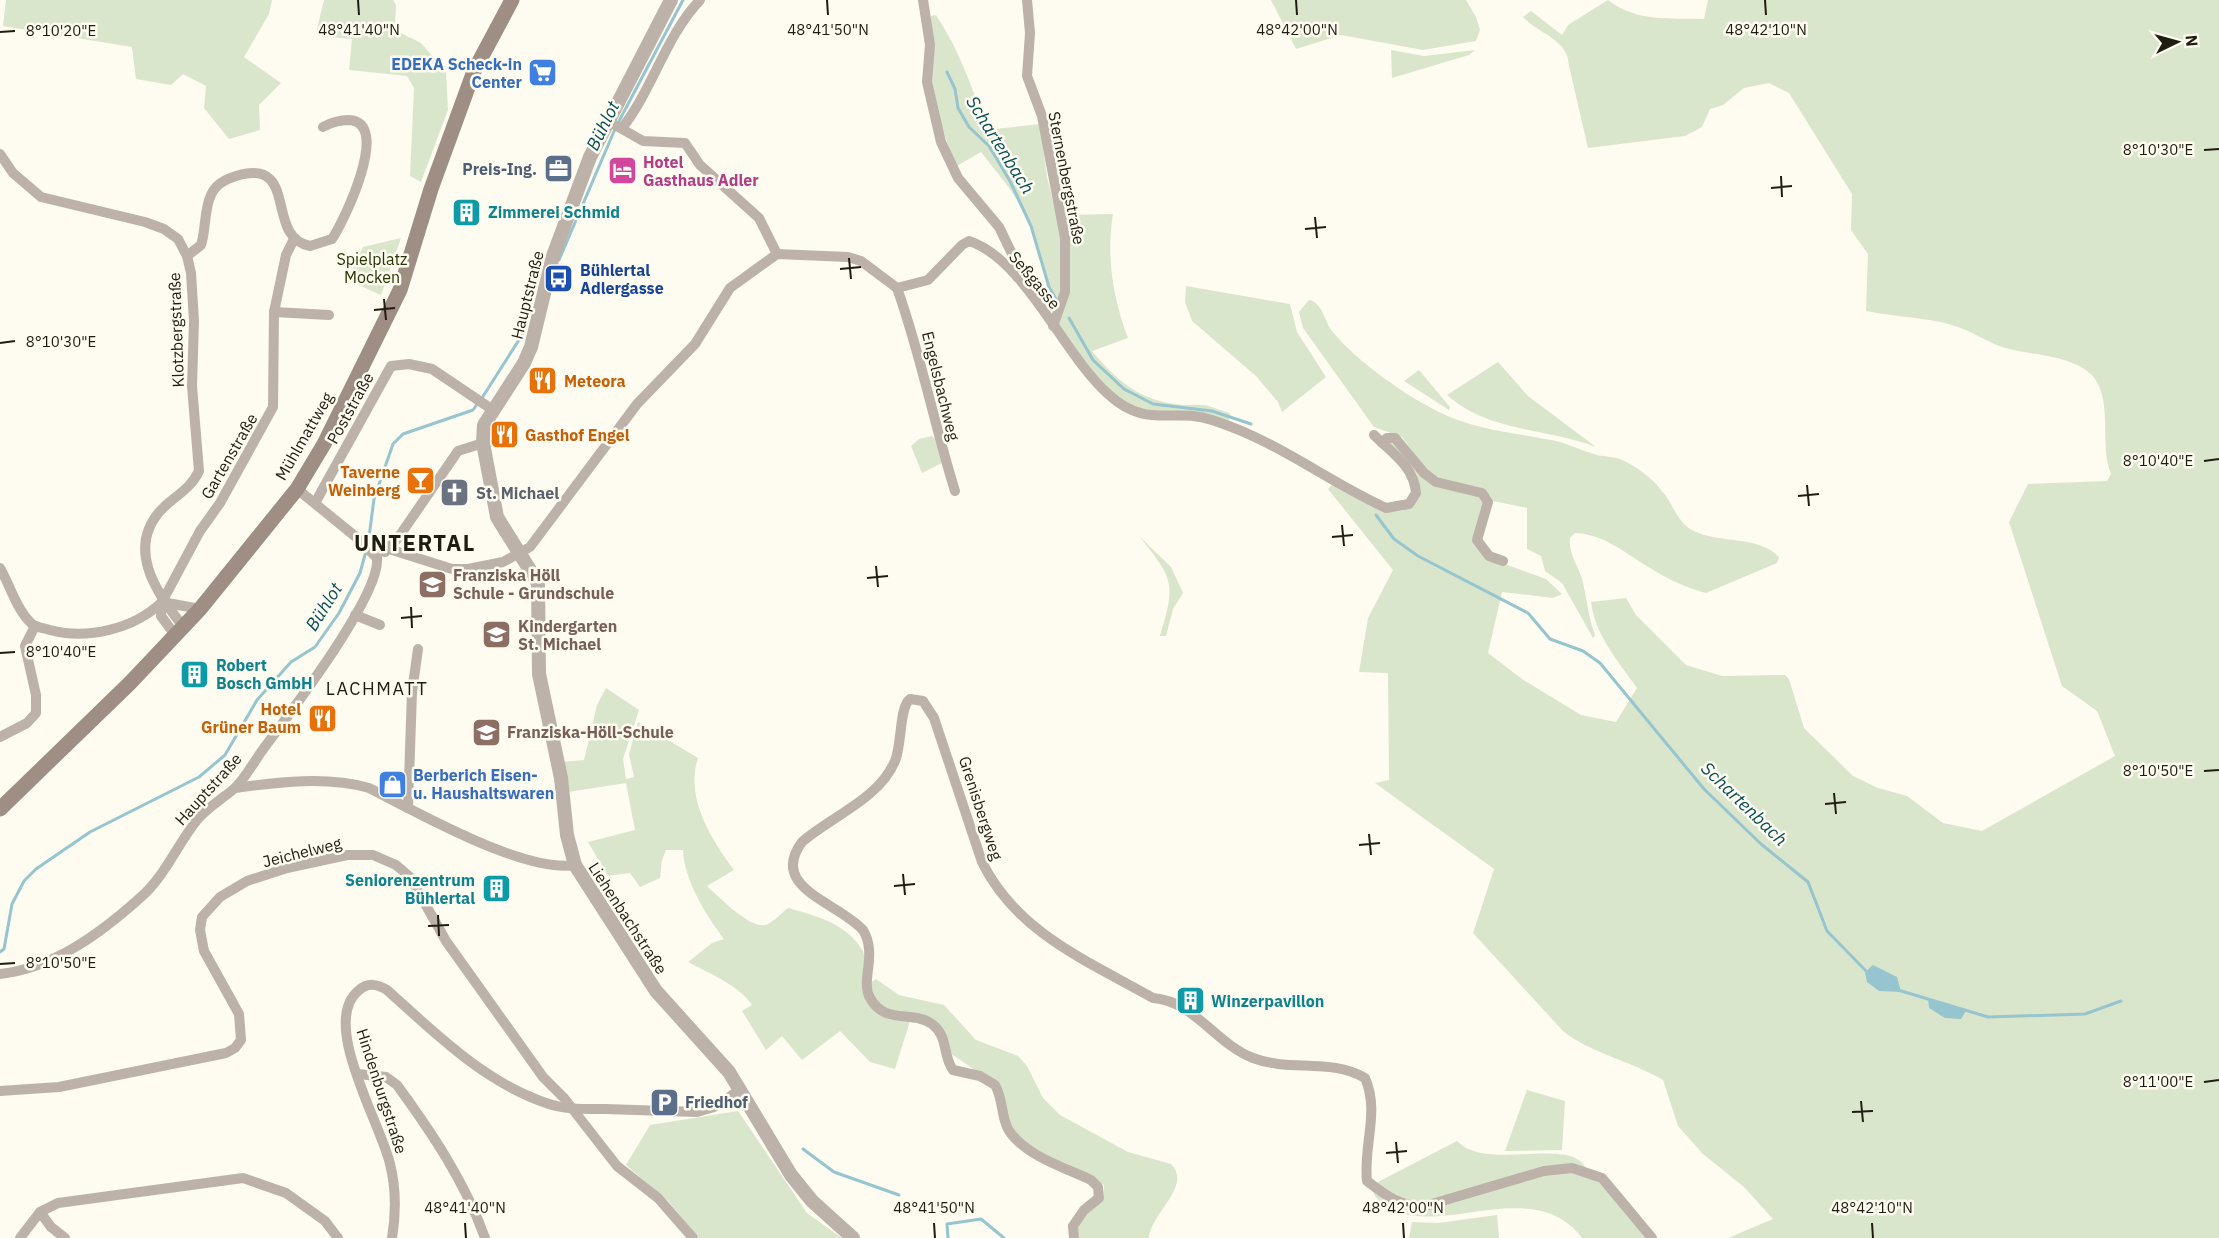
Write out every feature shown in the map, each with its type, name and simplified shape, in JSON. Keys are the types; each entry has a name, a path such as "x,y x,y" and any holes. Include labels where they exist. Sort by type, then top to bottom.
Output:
{"main road":[{"name":"Mühlmattweg","path":"0,809 200,609 297,489 324,444 400,290 431,189 474,71 512,0"}],"street":[{"name":"Hauptstraße","path":"483,443 484,425 490,408 524,363 531,347 552,256 671,0"},
{"path":"614,124 631,118 660,59 700,0"},
{"path":"922,0 930,45 927,73 929,98 941,142 958,177 999,227 1018,267 1017,277"},
{"name":"Sternenbergstraße","path":"1027,0 1030,33 1027,76 1042,116 1065,237 1065,292 1053,326"},
{"path":"187,256 201,245 210,196 216,187 228,178 247,173 269,178 277,188 285,224 294,239 310,246 332,239 351,204 368,141 362,125 355,121 342,120 323,127"},
{"path":"614,124 644,141 684,143 700,165 759,218 777,254"},
{"name":"Klotzbergstraße","path":"0,154 13,173 41,197 146,222 164,229 178,239 187,256 194,321 192,386 199,471 193,484 163,508 153,520 144,542 146,562 162,602 160,616 179,631"},
{"name":"Gartenstraße","path":"162,602 200,531 220,503 269,417 275,393 274,312 286,255 294,239"},
{"name":"Seßgasse","path":"897,288 928,279 969,241 989,250 1017,277 1076,359 1109,395 1128,408 1144,415 1208,418 1224,424 1280,447 1386,508 1398,508 1408,504 1416,493 1414,478 1408,467 1378,439 1395,438 1403,444 1424,473 1436,482 1482,493 1488,502 1477,540 1489,556 1503,561"},
{"path":"389,549 452,569 492,566 530,547 637,404 695,344 730,288 777,254 848,256 861,261 897,288"},
{"name":"Engelsbachweg","path":"897,288 907,312 936,432 956,491"},
{"path":"274,312 329,315"},
{"name":"Poststraße","path":"315,503 391,366 409,364 432,369 490,408"},
{"path":"297,489 375,555 389,549 458,451 483,443 497,517 538,583 540,683 560,771 567,835 575,865"},
{"name":"Hauptstraße","path":"0,974 19,972 49,962 119,916 153,884 196,822 213,803 235,788 311,684 355,615 375,576 375,555"},
{"path":"0,568 24,614 35,626 65,634 100,632 127,625 153,611 162,602 200,609"},
{"path":"355,615 380,625"},
{"path":"0,737 27,723 36,713 36,695 26,646 35,626"},
{"path":"408,808 412,692 418,650"},
{"name":"Grenisbergweg","path":"1074,1238 1073,1226 1084,1210 1098,1198 1098,1187 1091,1180 1032,1150 1015,1138 1004,1119 995,1085 980,1076 953,1070 944,1038 931,1023 893,1017 877,1008 867,990 870,951 868,939 863,930 802,886 793,875 790,865 794,853 802,842 884,782 896,761 902,742 904,709 910,699 923,701 934,718 982,862 991,881 1011,906 1036,929 1063,948 1153,998 1169,999 1206,1023 1235,1048 1254,1058 1344,1068 1365,1078 1371,1094 1373,1115 1367,1146 1367,1181 1389,1198 1413,1207 1425,1206 1544,1171 1572,1168 1602,1178 1652,1238"},
{"name":"Liehenbachstraße","path":"235,788 266,783 352,783 369,788 508,853 563,867 575,865 656,991 729,1072 792,1175 812,1201 853,1238"},
{"name":"Jeichelweg","path":"0,1091 59,1087 226,1053 235,1048 241,1040 239,1014 204,951 201,941 202,917 208,908 234,888 276,871 333,857 373,855 396,865 410,877 462,963 543,1077 617,1166 658,1198 693,1238"},
{"name":"Hindenburgstraße","path":"392,1238 395,1216 390,1164 358,1074 345,1025 346,1008 361,988 369,984 378,985 442,1041 477,1066 511,1087 547,1104 571,1108 697,1112 714,1107 740,1090"},
{"path":"358,1074 386,1077 397,1085 450,1163 475,1210 485,1238"},
{"path":"20,1238 40,1212 58,1203 243,1178 286,1193 325,1221 338,1238"},
{"path":"40,1212 51,1227 65,1238"}],"green space":[{"path":"6,0 272,0 269,14 244,57 281,83 259,105 260,130 229,139 204,108 206,86 183,74 171,85 136,79 132,47 3,26"},
{"path":"324,0 393,0 396,5 395,26 397,31 421,43 446,72 448,110 421,182 410,176 414,88 407,76 349,70 352,39 319,36 317,29"},
{"path":"1271,0 1466,0 1476,17 1480,30 1476,41 1423,50 1341,35 1296,49"},
{"path":"1608,0 1630,12 1642,15 1704,19 1708,0 2219,0 2219,1238 1728,1238 1773,1219 1744,1187 1703,1154 1678,1126 1663,1080 1586,1046 1563,1031 1473,933 1494,869 1375,783 1389,780 1388,673 1359,672 1368,618 1393,570 1328,489 1334,483 1388,510 1400,511 1408,508 1414,502 1419,485 1414,470 1390,444 1393,442 1424,476 1474,493 1485,502 1476,530 1488,558 1546,579 1562,594 1553,598 1502,592 1488,653 1522,679 1581,715 1616,722 1637,688 1602,637 1591,602 1626,598 1636,615 1686,665 1722,676 1785,675 1789,679 1804,728 1853,776 1878,788 1907,796 1943,823 1982,831 2115,756 2097,711 2062,686 2009,522 2028,484 2107,481 2111,474 2106,452 2104,406 2098,384 2091,374 2069,361 2002,347 1942,322 1866,311 1868,254 1851,230 1852,194 1789,93 1769,83 1744,88 1723,105 1710,109 1702,127 1685,136 1588,148 1564,49 1523,17 1531,11 1562,35 1568,25"},
{"path":"936,15 959,57 987,130 1040,124 1047,177 1062,240 1061,296 1050,299 1032,225 1010,189 981,152 955,167 932,94 930,20 931,16"},
{"path":"1391,50 1424,56 1475,50 1469,55 1392,78"},
{"path":"1113,214 1110,246 1112,277 1118,308 1128,338 1092,351 1119,379 1150,398 1179,405 1213,407 1230,413 1229,421 1135,408 1118,398 1104,385 1059,325 1064,215"},
{"name":"Spielplatz Mocken","path":"401,238 381,295 347,280 363,247"},
{"path":"1186,286 1290,304 1297,332 1326,377 1282,412 1278,402 1256,376 1192,321 1185,302"},
{"path":"1309,300 1317,304 1332,331 1342,343 1368,366 1427,406 1470,424 1560,442 1597,455 1614,457 1627,462 1646,474 1666,496 1681,520 1689,528 1704,535 1761,545 1779,557 1777,563 1706,593 1663,576 1606,541 1575,533 1570,538 1570,549 1582,579 1595,635 1593,638 1562,583 1545,571 1541,556 1527,549 1527,508 1493,501 1490,495 1476,487 1446,482 1426,470 1402,437 1374,427 1303,328 1299,312"},
{"path":"1498,362 1528,396 1596,447 1499,423 1463,407 1447,395"},
{"path":"1419,370 1450,407 1449,410 1404,381"},
{"path":"932,436 942,463 922,473 911,446 919,439"},
{"path":"1139,536 1171,567 1183,593 1173,609 1166,636 1160,636 1170,593 1169,583 1159,562"},
{"path":"606,688 639,710 623,759 626,779 634,777 629,754 638,722 698,758 695,788 702,817 734,870 707,886 734,911 759,925 771,922 788,908 830,922 856,941 863,951 878,1014 891,1020 910,1021 895,1069 870,1062 840,1031 802,1060 782,1036 766,1050 742,1011 752,1005 746,998 723,980 688,962 712,943 724,939 703,908 692,885 687,873 683,850 666,850 662,860 660,878 640,887 630,873 608,876 588,842 635,830 626,783 568,792 562,762 584,760 597,705"},
{"path":"876,979 899,995 944,1005 976,1040 1018,1056 1027,1066 1043,1098 1060,1115 1128,1152 1171,1164 1177,1181 1174,1191 1151,1229 1149,1238 1079,1238 1077,1224 1083,1214 1104,1198 1104,1185 1024,1143 1010,1125 1001,1088 950,1053 945,1034 895,1014 875,1000 870,983"},
{"path":"1527,1090 1565,1101 1562,1150 1505,1151"},
{"path":"738,1111 807,1213 842,1238 699,1238 668,1201 626,1165 650,1125"},
{"path":"1457,1141 1471,1150 1488,1154 1565,1155 1578,1160 1587,1170 1567,1165 1428,1202 1410,1203 1376,1183"},
{"path":"1560,1170 1596,1179 1650,1238 1582,1238 1562,1220 1539,1211 1514,1208 1435,1216 1410,1215 1388,1208 1377,1199 1373,1191 1408,1209"},
{"path":"1497,1215 1499,1238 1409,1238 1412,1222 1438,1223"}],"water":[{"path":"1873,965 1897,977 1901,992 1879,991 1867,982 1865,972"},
{"path":"1928,999 1966,1011 1961,1019 1945,1018 1929,1008"}],"waterway":[{"name":"Bühlot","path":"618,123 683,0"},
{"name":"Schartenbach","path":"947,72 955,89 958,108 969,127 989,146 1010,181 1031,226 1049,287 1056,299"},
{"name":"Bühlot","path":"559,260 615,129"},
{"name":"Bühlot","path":"482,398 524,332 538,274"},
{"name":"Schartenbach","path":"1069,318 1093,360 1124,389 1153,404 1212,411 1251,424"},
{"name":"Bühlot","path":"368,545 374,499 393,444 403,434 473,410 478,403"},
{"name":"Schartenbach","path":"1376,515 1394,539 1418,556 1528,613 1550,639 1583,651 1600,663 1704,789 1761,844 1808,882 1827,931 1869,974"},
{"name":"Bühlot","path":"0,952 4,949 12,904 24,881 36,869 90,832 199,777 225,755 257,700 291,662 315,647 339,613 360,573 366,551"},
{"name":"Schartenbach","path":"1898,990 1988,1017 2085,1014 2121,1001"},
{"path":"803,1149 834,1172 899,1195"},
{"path":"948,1238 947,1224 981,1219 1004,1238"}],"place":[{"name":"EDEKA Scheck-in Center","path":"543,73"},
{"name":"Preis-Ing.","path":"558,169"},
{"name":"Hotel Gasthaus Adler","path":"622,171"},
{"name":"Zimmerei Schmid","path":"467,212"},
{"name":"Bühlertal Adlergasse","path":"559,279"},
{"name":"Meteora","path":"543,381"},
{"name":"Gasthof Engel","path":"504,435"},
{"name":"Taverne Weinberg","path":"421,481"},
{"name":"St. Michael","path":"455,493"},
{"name":"Franziska Höll Schule - Grundschule","path":"432,584"},
{"name":"Kindergarten St. Michael","path":"497,635"},
{"name":"Robert Bosch GmbH","path":"195,674"},
{"name":"Hotel Grüner Baum","path":"322,718"},
{"name":"Franziska-Höll-Schule","path":"486,732"},
{"name":"Berberich Eisen- u. Haushaltswaren","path":"392,784"},
{"name":"Seniorenzentrum Bühlertal","path":"496,889"},
{"name":"Winzerpavillon","path":"1190,1001"},
{"name":"Friedhof","path":"664,1102"}],"district":[{"name":"UNTERTAL","path":"415,543"},
{"name":"LACHMATT","path":"377,689"}]}
